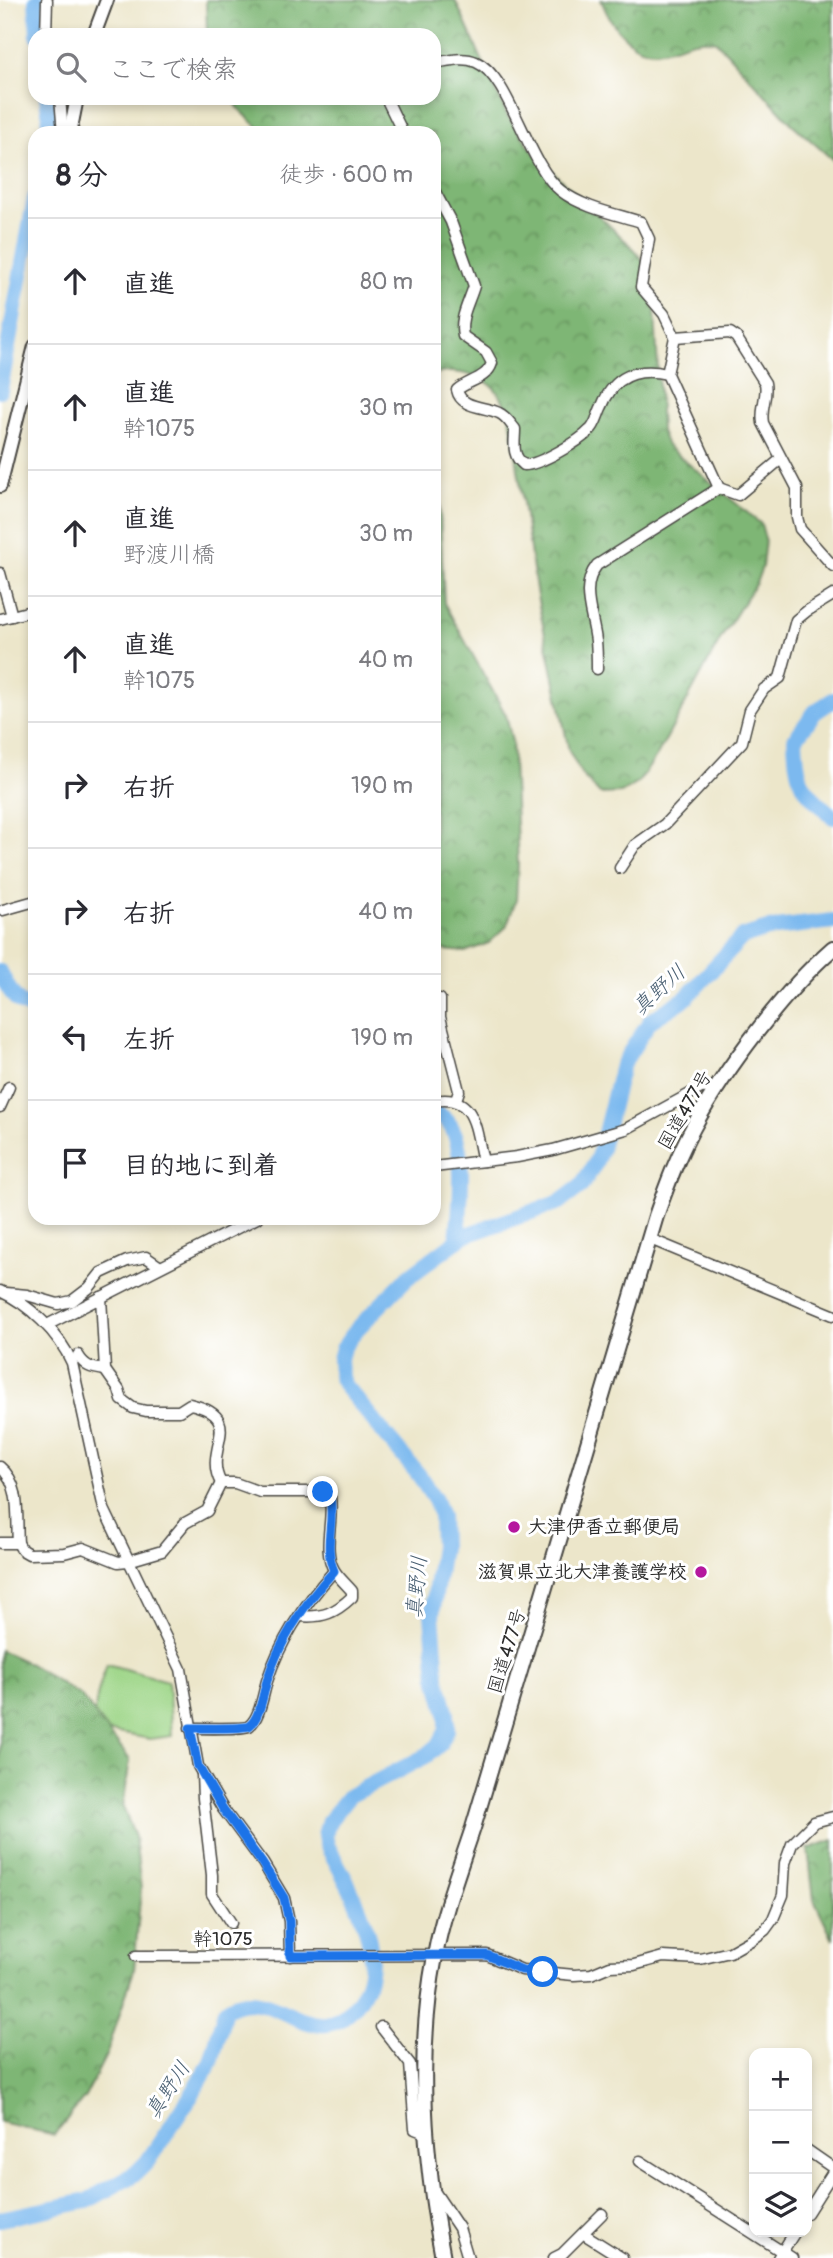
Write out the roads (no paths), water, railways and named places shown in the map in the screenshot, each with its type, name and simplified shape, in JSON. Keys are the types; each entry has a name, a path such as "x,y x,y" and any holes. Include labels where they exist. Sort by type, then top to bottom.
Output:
{"highway":[{"name":"国道477号","path":"443,2258 430,2186 425,2133 425,2041 435,1957 450,1896 674,1166 718,1087 766,1022 820,959 833,948"}],"main road":[{"path":"97,28 107,0"},
{"path":"72,126 76,105"},
{"path":"0,486 28,374"}],"street":[{"path":"46,28 47,0"},
{"path":"441,62 466,59 483,66 496,79 535,155 559,190 591,205 641,222 649,239 641,287 664,314 675,337 667,374 719,488 738,495 781,459"},
{"path":"61,105 62,126"},
{"path":"388,105 399,126"},
{"path":"441,203 471,272 474,286 463,316 463,336 486,352 492,363 487,374 457,390 458,397 464,402 500,413 507,419 515,429 514,447 517,460 524,465 541,463 592,429 603,401 618,381 644,371 667,374"},
{"path":"675,337 730,332 736,337 765,383 761,412 763,423 797,488 797,517 800,529 833,566"},
{"path":"597,669 596,639 586,588 590,574 597,565 719,488"},
{"path":"0,573 12,616"},
{"path":"621,868 635,845 665,824 742,742 750,710 764,690 780,678 796,620 833,595"},
{"path":"0,620 28,612"},
{"path":"3,910 28,903"},
{"path":"441,1021 459,1091 456,1100"},
{"path":"0,1107 9,1087"},
{"path":"441,1166 553,1150 626,1129 701,1088 718,1087"},
{"path":"441,1100 449,1098 460,1101 469,1112 482,1161"},
{"path":"47,1325 243,1225"},
{"path":"650,1239 833,1315"},
{"path":"3,1292 27,1295 58,1304 65,1303 89,1288 101,1273 127,1261 146,1257 159,1266"},
{"path":"3,1292 47,1325 66,1348 72,1363 104,1509 181,1669 198,1766 223,1809 284,1898 289,1921 290,1956"},
{"path":"0,1467 14,1483 18,1543 22,1550 29,1554 64,1553 83,1548 118,1562 128,1561 162,1550 185,1523 207,1511 221,1483 214,1466 220,1431 219,1419 214,1413 190,1404 179,1411 146,1411 133,1408 122,1400 119,1390 105,1370 101,1297"},
{"path":"78,1355 90,1368 105,1370"},
{"path":"221,1483 235,1483 260,1492 323,1492 330,1497 332,1523 328,1557 334,1571 352,1591 352,1598 327,1615 317,1618 300,1616"},
{"path":"0,1543 18,1543"},
{"path":"190,1728 248,1727 255,1718 273,1661 300,1616 334,1571"},
{"path":"202,1773 212,1894 231,1923"},
{"path":"435,1957 487,1955 522,1970 574,1975 591,1974 610,1966 634,1965 663,1957 701,1959 730,1952 765,1930 773,1919 783,1895 785,1863 792,1844 814,1822 833,1817"},
{"name":"幹1075","path":"136,1956 435,1957"},
{"path":"382,2027 410,2064 415,2129 425,2133"},
{"path":"812,2154 833,2170 812,2205"},
{"path":"640,2161 780,2255 792,2258"},
{"path":"430,2186 459,2228 468,2258"},
{"path":"554,2258 562,2254 602,2214"},
{"path":"587,2236 622,2258"},
{"path":"780,2255 792,2237"}],"waterway":[{"path":"36,0 38,28"},
{"path":"48,105 48,126"},
{"path":"0,390 28,236"},
{"name":"真野川","path":"833,700 815,712 795,739 799,776 807,791 833,817"},
{"name":"真野川","path":"0,2219 87,2201 136,2173 147,2162 211,2062 225,2010 251,2002 264,2004 301,2020 326,2024 343,2017 356,2004 367,1985 371,1966 370,1945 356,1902 327,1845 325,1835 329,1821 349,1796 426,1756 439,1745 447,1730 447,1714 437,1678 432,1615 442,1547 441,1516 435,1500 418,1474 345,1386 341,1378 340,1359 343,1348 357,1329 407,1278 463,1236 560,1202 581,1186 601,1149 622,1065 650,1021 686,998 742,937 768,929 833,921"},
{"path":"0,972 10,990 28,1007"},
{"path":"441,1117 454,1133 459,1150 461,1190 457,1241"}],"place":[{"name":"大津伊香立郵便局","path":"514,1527"},
{"name":"滋賀県立北大津養護学校","path":"701,1572"}]}
